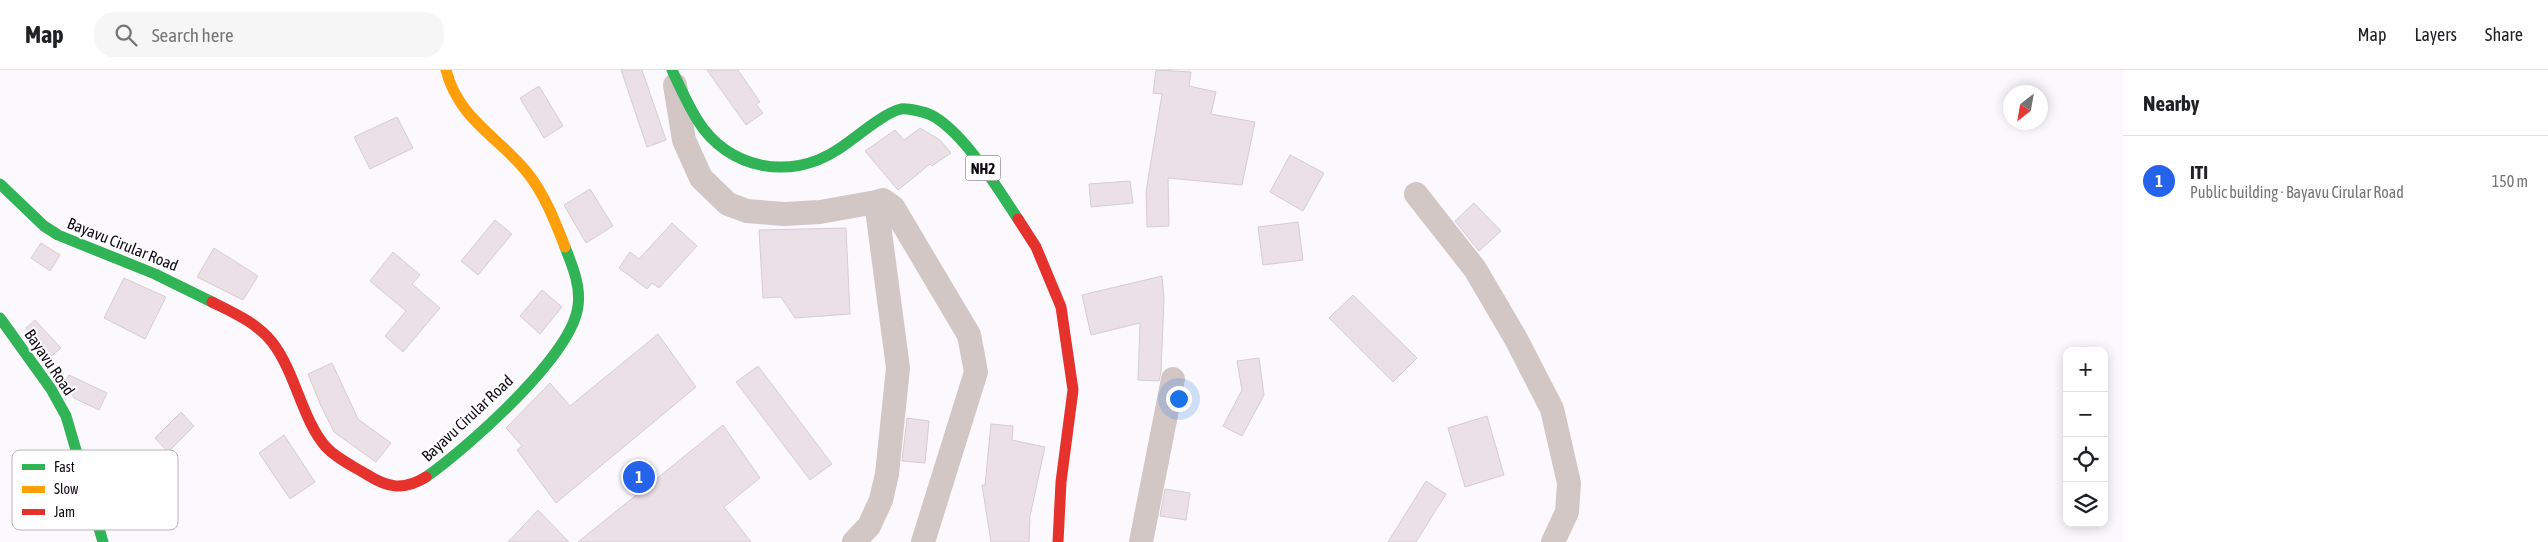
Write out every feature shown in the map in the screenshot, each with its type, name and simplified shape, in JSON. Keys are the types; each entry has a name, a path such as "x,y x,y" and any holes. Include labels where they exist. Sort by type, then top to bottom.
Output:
{"main road":[{"name":"Bayavu Cirular Road","path":"0,184 30,214 58,236 169,279 259,329 282,360 322,443 337,456 379,482 393,488 407,487 424,479 441,466 518,394 555,355 577,311 580,295 563,243 538,187 506,150 458,106 449,88 446,70"},
{"name":"NH2","path":"672,70 698,122 720,147 740,160 767,168 805,164 835,152 883,119 902,109 930,114 951,129 993,181 1036,246 1061,307 1073,390 1060,482 1058,542"},
{"name":"Bayavu Road","path":"0,318 51,389 66,416 76,450"},
{"name":"Bayavu Road","path":"99,530 103,542"}],"street":[{"path":"672,70 684,140 701,178 728,204 747,211 784,214 820,212 883,200 893,207 969,336 974,352 976,372 923,542"},
{"path":"1416,194 1475,269 1516,338 1552,409 1569,483 1567,512 1553,542"},
{"path":"854,542 870,526 881,500 887,474 898,368 876,202"},
{"path":"1141,542 1174,379"}],"building":[{"path":"621,70 642,70 666,140 647,147"},
{"path":"707,70 738,70 760,102 756,104 763,113 746,125"},
{"path":"1156,70 1191,72 1189,86 1216,92 1211,114 1255,122 1242,185 1168,178 1169,226 1147,227 1146,192 1162,94 1153,93"},
{"path":"539,86 563,126 544,138 520,98"},
{"path":"397,117 413,148 370,169 354,137"},
{"path":"920,128 940,140 951,153 932,166 930,164 898,190 865,151 895,130 904,140"},
{"path":"1290,155 1324,173 1303,211 1270,192"},
{"path":"1130,181 1133,203 1091,207 1089,184"},
{"path":"590,189 613,226 586,243 564,205"},
{"path":"1474,203 1501,231 1479,251 1455,221"},
{"path":"495,220 512,234 478,275 461,261"},
{"path":"1298,222 1303,260 1263,265 1258,227"},
{"path":"672,223 697,246 659,288 652,283 647,289 619,268 630,252 639,259"},
{"path":"846,228 850,314 795,318 781,297 763,298 759,230"},
{"path":"41,243 60,255 50,271 31,258"},
{"path":"214,248 258,276 243,300 197,277"},
{"path":"393,252 420,275 412,284 440,308 403,352 385,336 406,311 370,281"},
{"path":"1162,276 1164,298 1159,381 1138,380 1140,323 1091,335 1082,295"},
{"path":"124,278 166,297 145,339 104,318"},
{"path":"542,290 562,307 540,334 520,316"},
{"path":"1353,295 1417,358 1393,382 1329,318"},
{"path":"35,320 61,348 48,359 26,328"},
{"path":"658,334 696,387 556,503 517,450 522,446 506,428 550,383 570,406"},
{"path":"1259,358 1264,395 1242,436 1223,426 1242,390 1237,361"},
{"path":"332,363 358,419 391,443 376,462 334,432 321,406 308,374"},
{"path":"758,366 832,464 810,480 736,382"},
{"path":"69,375 107,393 99,410 74,398 65,382"},
{"path":"181,412 194,426 170,450 166,450 155,438"},
{"path":"1487,416 1504,475 1465,487 1448,428"},
{"path":"907,418 929,421 925,463 902,461"},
{"path":"991,424 1013,426 1012,440 1045,447 1030,516 1029,542 991,542 982,485 985,485"},
{"path":"723,425 760,478 724,507 751,542 578,542"},
{"path":"284,435 315,482 290,499 259,453"},
{"path":"1426,481 1446,494 1416,542 1388,542"},
{"path":"1165,489 1190,493 1186,520 1160,516"},
{"path":"538,510 569,542 508,542"}],"traffic: fast":[{"path":"672,70 694,115 711,137 726,150 743,159 761,165 780,167 800,165 819,160 837,150 885,116 901,109 916,110 931,115 943,123 967,147 1018,219"},
{"path":"0,184 44,226 58,235 155,274 212,302"},
{"path":"426,477 466,445 515,399 557,350 571,327 579,298 575,276 565,247"},
{"path":"0,318 51,389 66,416 76,450"},
{"path":"99,530 103,542"}],"traffic: slow":[{"path":"446,70 459,101 469,114 515,159 538,188 565,247"}],"traffic: jam":[{"path":"1018,219 1036,247 1061,307 1073,390 1061,482 1058,542"},
{"path":"212,302 237,314 259,329 272,342 287,368 311,424 326,447 335,455 374,479 389,485 403,486 426,477"}],"place":[{"name":"ITI","path":"639,477"}]}
